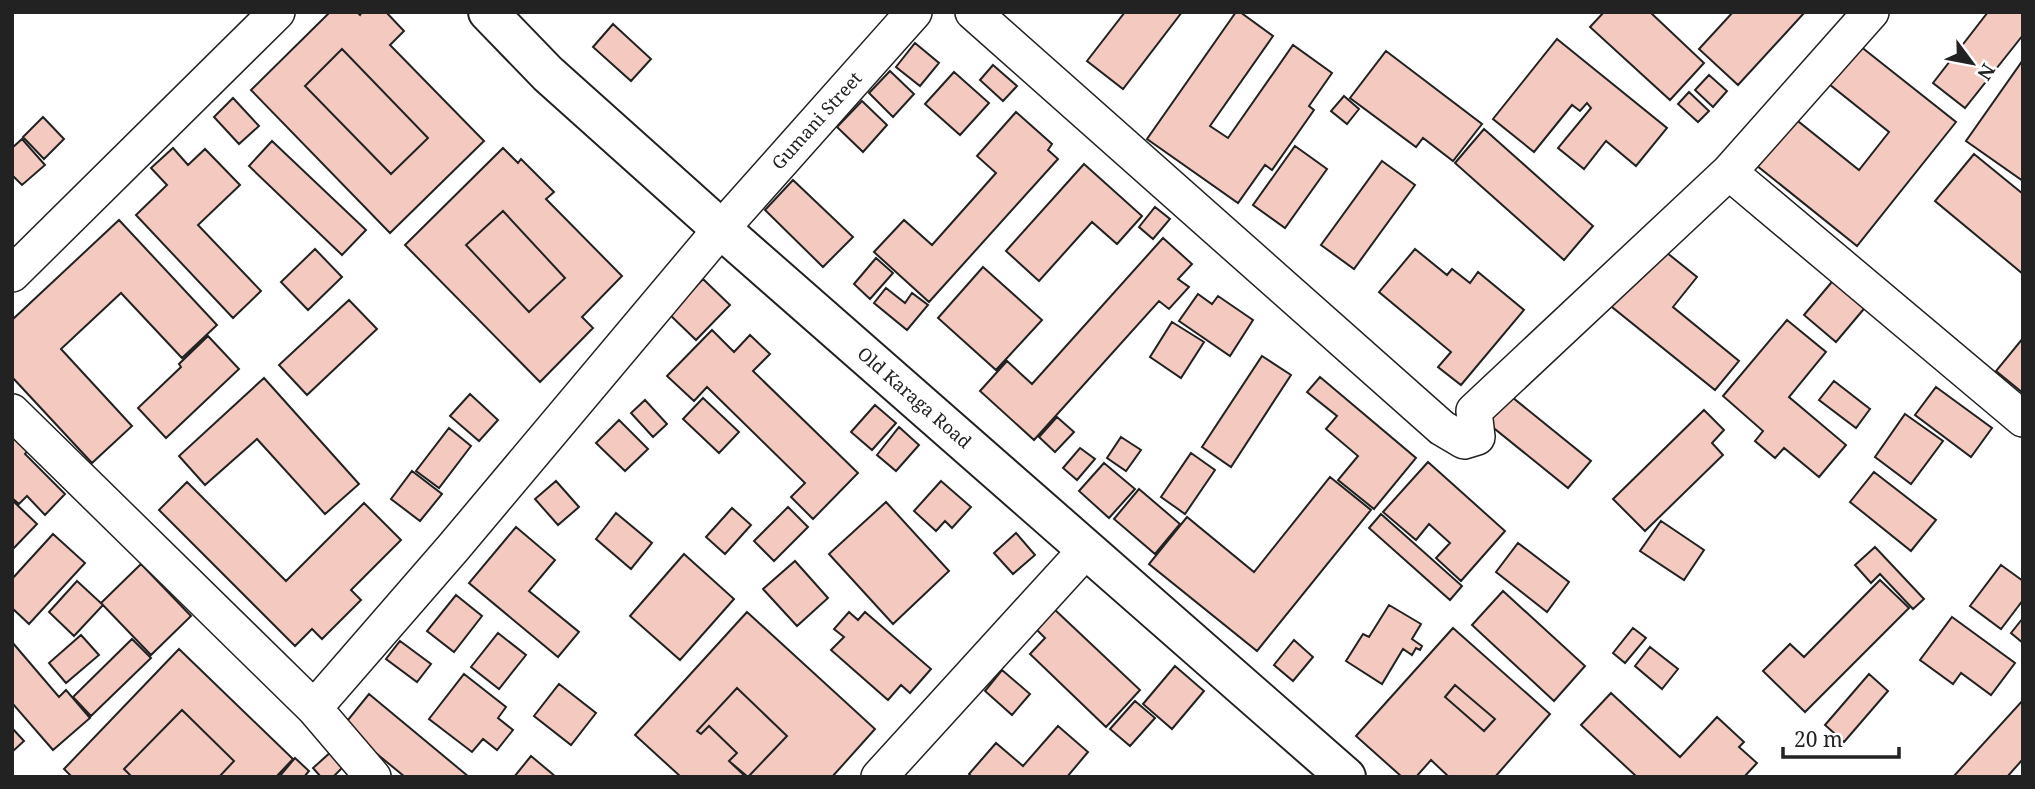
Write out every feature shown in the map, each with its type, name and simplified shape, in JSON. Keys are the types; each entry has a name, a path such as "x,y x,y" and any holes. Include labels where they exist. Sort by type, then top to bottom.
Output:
{"street":[{"path":"12,274 277,12"},
{"name":"Old Karaga Road","path":"488,12 548,74 721,229 1346,777"},
{"name":"Gumani Street","path":"314,708 453,548 721,229 914,12"},
{"path":"973,12 1442,428 1464,441 1477,437 1474,411 1729,172 1871,12"},
{"path":"1729,172 2023,419"},
{"path":"12,412 314,708 373,777"},
{"path":"879,777 1087,550"}],"building":[{"path":"330,12 357,12 360,15 362,12 386,12 404,31 390,45 484,141 390,233 251,90","holes":["342,49 428,138 391,174 305,86"]},
{"path":"1125,12 1182,12 1123,89 1087,61"},
{"path":"1236,12 1240,12 1273,36 1210,126 1228,138 1293,45 1332,73 1309,106 1314,110 1272,170 1265,165 1238,203 1147,139"},
{"path":"1604,12 1650,12 1704,63 1670,100 1590,27"},
{"path":"1733,12 1805,12 1738,85 1699,49"},
{"path":"1988,12 2023,12 2023,35 1965,108 1933,83"},
{"path":"613,24 651,59 631,81 593,47"},
{"path":"1557,39 1667,128 1636,166 1606,141 1584,169 1558,148 1591,108 1587,103 1580,111 1572,105 1534,152 1493,119"},
{"path":"1855,42 1956,122 1857,246 1756,165 1794,118 1859,170 1889,132 1824,80"},
{"path":"915,43 939,63 920,86 896,67"},
{"path":"342,49 428,138 391,174 305,86"},
{"path":"1386,51 1482,124 1453,161 1423,138 1416,147 1350,98"},
{"path":"2023,60 2023,181 1966,141"},
{"path":"993,65 1017,86 1003,101 980,80"},
{"path":"890,71 914,94 893,117 869,93"},
{"path":"954,72 989,103 960,135 925,104"},
{"path":"1709,75 1727,91 1713,107 1695,90"},
{"path":"1689,92 1709,111 1698,122 1678,104"},
{"path":"1344,96 1359,109 1347,124 1331,111"},
{"path":"233,98 259,126 239,144 214,117"},
{"path":"862,101 887,125 863,152 837,127"},
{"path":"1016,112 1052,144 1048,150 1058,159 929,302 874,252 904,220 932,245 996,173 977,156"},
{"path":"43,117 64,139 44,159 23,137"},
{"path":"1484,129 1593,226 1564,260 1455,163"},
{"path":"22,139 45,165 22,185 12,175 12,148"},
{"path":"272,141 366,230 342,255 249,166"},
{"path":"1295,146 1327,169 1285,228 1253,205"},
{"path":"173,148 188,165 205,149 240,185 198,225 261,291 233,318 136,215 167,185 151,168"},
{"path":"503,148 518,163 521,159 554,192 546,199 622,276 582,317 593,328 540,382 405,245","holes":["503,211 565,278 529,312 466,245"]},
{"path":"1974,154 2023,194 2023,274 1935,201"},
{"path":"1382,161 1415,185 1354,269 1321,245"},
{"path":"1084,164 1142,216 1117,244 1092,222 1039,281 1006,251"},
{"path":"793,180 853,237 823,267 765,210"},
{"path":"1155,207 1170,219 1153,239 1139,227"},
{"path":"503,211 565,278 529,312 466,245"},
{"path":"119,220 217,325 182,358 121,293 61,349 132,426 92,463 12,377 12,320"},
{"path":"1163,238 1192,264 1178,279 1189,287 1169,309 1159,301 1034,440 980,391 1007,361 1032,384"},
{"path":"1656,244 1697,277 1673,307 1739,361 1715,390 1607,303"},
{"path":"315,249 342,277 308,310 281,282"},
{"path":"1415,249 1447,275 1452,269 1470,283 1478,272 1524,310 1461,385 1438,367 1451,352 1379,292"},
{"path":"876,258 893,273 870,299 854,284"},
{"path":"983,267 1042,320 996,370 938,318"},
{"path":"1836,277 1868,304 1836,342 1804,315"},
{"path":"703,279 730,305 696,340 669,314"},
{"path":"886,288 905,303 912,293 928,305 907,330 874,303"},
{"path":"1198,294 1212,304 1218,296 1253,320 1230,356 1179,321"},
{"path":"349,300 377,329 307,395 279,365"},
{"path":"1787,320 1826,352 1789,397 1846,445 1819,477 1784,448 1775,458 1755,441 1763,431 1723,396"},
{"path":"1172,322 1204,342 1181,378 1150,357"},
{"path":"712,330 734,352 750,335 770,354 753,371 858,473 813,519 791,497 805,483 707,387 694,401 667,376"},
{"path":"208,336 239,369 166,438 138,408 181,367 179,364"},
{"path":"2023,338 2023,393 1996,371"},
{"path":"1262,356 1291,375 1231,467 1202,447"},
{"path":"1320,377 1416,458 1374,509 1338,480 1358,456 1326,429 1337,416 1307,392"},
{"path":"264,378 359,484 325,514 257,439 205,485 179,456"},
{"path":"1834,381 1870,409 1856,428 1819,400"},
{"path":"1936,387 1992,428 1971,457 1915,415"},
{"path":"1507,393 1591,461 1568,488 1485,421"},
{"path":"470,394 498,420 479,441 450,416"},
{"path":"703,398 739,432 719,453 683,419"},
{"path":"645,400 667,424 653,437 631,413"},
{"path":"875,405 896,423 872,450 851,432"},
{"path":"1704,410 1724,430 1712,443 1723,455 1645,531 1613,499"},
{"path":"1905,414 1943,441 1911,484 1875,457"},
{"path":"1057,417 1074,432 1055,452 1039,437"},
{"path":"619,420 648,449 625,471 596,443"},
{"path":"899,427 919,445 896,471 877,455"},
{"path":"449,428 471,446 439,488 416,471"},
{"path":"12,435 28,450 25,454 65,494 45,515 27,496 19,504 12,498"},
{"path":"1121,437 1141,450 1126,471 1107,458"},
{"path":"1080,448 1095,459 1077,480 1063,468"},
{"path":"1191,453 1215,470 1185,514 1161,497"},
{"path":"1428,462 1505,531 1461,581 1436,558 1450,543 1429,524 1416,540 1383,512"},
{"path":"1104,463 1135,489 1109,518 1079,491"},
{"path":"412,471 442,494 420,521 391,499"},
{"path":"1874,472 1936,520 1911,551 1850,502"},
{"path":"1330,477 1371,510 1257,651 1149,564 1187,517 1254,572"},
{"path":"556,481 579,507 558,525 535,499"},
{"path":"941,481 971,507 952,528 945,521 936,531 914,511"},
{"path":"187,482 286,581 364,503 401,540 351,590 361,600 322,639 312,629 295,646 159,510"},
{"path":"1139,489 1180,524 1155,554 1114,519"},
{"path":"12,500 37,524 12,550"},
{"path":"886,502 949,571 893,624 829,554"},
{"path":"788,507 808,527 774,561 754,541"},
{"path":"732,508 751,525 725,554 706,537"},
{"path":"616,513 652,543 631,569 596,539"},
{"path":"1381,514 1462,586 1450,600 1369,528"},
{"path":"1661,521 1704,550 1684,580 1640,551"},
{"path":"516,527 555,560 529,591 579,632 558,657 469,583"},
{"path":"1016,533 1035,555 1013,574 994,553"},
{"path":"53,534 85,563 29,624 12,608 12,579"},
{"path":"1518,543 1569,582 1547,612 1496,572"},
{"path":"1875,547 1924,599 1913,609 1880,574 1871,583 1855,565"},
{"path":"684,554 734,599 680,660 630,616"},
{"path":"795,561 828,598 797,626 763,589"},
{"path":"141,564 191,616 151,655 101,603"},
{"path":"2001,565 2023,581 2023,600 2001,629 1970,606"},
{"path":"1880,580 1909,608 1805,712 1763,671 1790,644 1804,657"},
{"path":"77,581 103,605 74,636 49,612"},
{"path":"1503,591 1585,666 1554,701 1472,625"},
{"path":"456,595 482,616 454,652 427,631"},
{"path":"1389,605 1421,624 1412,639 1422,646 1420,650 1416,648 1412,655 1403,649 1382,684 1346,661 1363,634 1369,637"},
{"path":"1053,608 1140,690 1106,727 1030,654 1045,638 1035,628"},
{"path":"747,612 875,729 832,777 748,777 787,736 737,688 697,731 701,734 709,726 737,753 729,761 746,777 681,777 635,735"},
{"path":"849,612 858,620 865,612 931,669 910,693 901,685 888,700 831,650 844,637 834,629"},
{"path":"1952,617 2015,663 1991,695 1961,673 1953,684 1920,660"},
{"path":"2023,618 2023,643 2011,633"},
{"path":"1453,628 1550,714 1495,777 1449,777 1431,760 1416,777 1402,777 1356,736","holes":["1455,685 1495,719 1484,731 1445,697"]},
{"path":"1633,628 1646,638 1625,663 1613,653"},
{"path":"498,633 526,655 499,689 471,667"},
{"path":"81,635 99,655 66,683 49,663"},
{"path":"132,639 151,658 91,716 73,697"},
{"path":"1294,640 1313,657 1293,681 1274,665"},
{"path":"400,641 431,664 417,682 386,659"},
{"path":"12,642 59,697 66,690 90,718 53,750 12,703"},
{"path":"1650,647 1678,669 1662,689 1635,666"},
{"path":"179,649 293,759 276,777 219,777 234,761 182,710 124,769 132,777 72,777 64,769"},
{"path":"1175,666 1204,691 1172,729 1143,704"},
{"path":"1002,670 1030,694 1012,715 985,691"},
{"path":"464,674 506,707 498,718 513,730 497,750 483,739 472,752 429,719"},
{"path":"1869,674 1888,691 1844,742 1825,725"},
{"path":"559,684 596,713 571,745 534,716"},
{"path":"1455,685 1495,719 1484,731 1445,697"},
{"path":"737,688 787,736 748,777 729,761 737,753 709,726 701,734 697,731"},
{"path":"1611,693 1680,757 1717,717 1744,742 1739,747 1757,763 1744,777 1637,777 1581,725"},
{"path":"369,694 469,777 405,777 343,726"},
{"path":"2023,700 2023,759 2007,777 1953,777"},
{"path":"1135,701 1155,718 1130,746 1110,729"},
{"path":"182,710 234,761 219,777 132,777 124,769"},
{"path":"1058,726 1088,752 1067,777 972,777 969,774 996,743 1023,766"},
{"path":"12,728 24,741 12,752"},
{"path":"332,751 345,765 333,777 321,777 313,768"},
{"path":"531,756 556,777 514,777"},
{"path":"295,758 309,771 304,777 279,777"}]}
